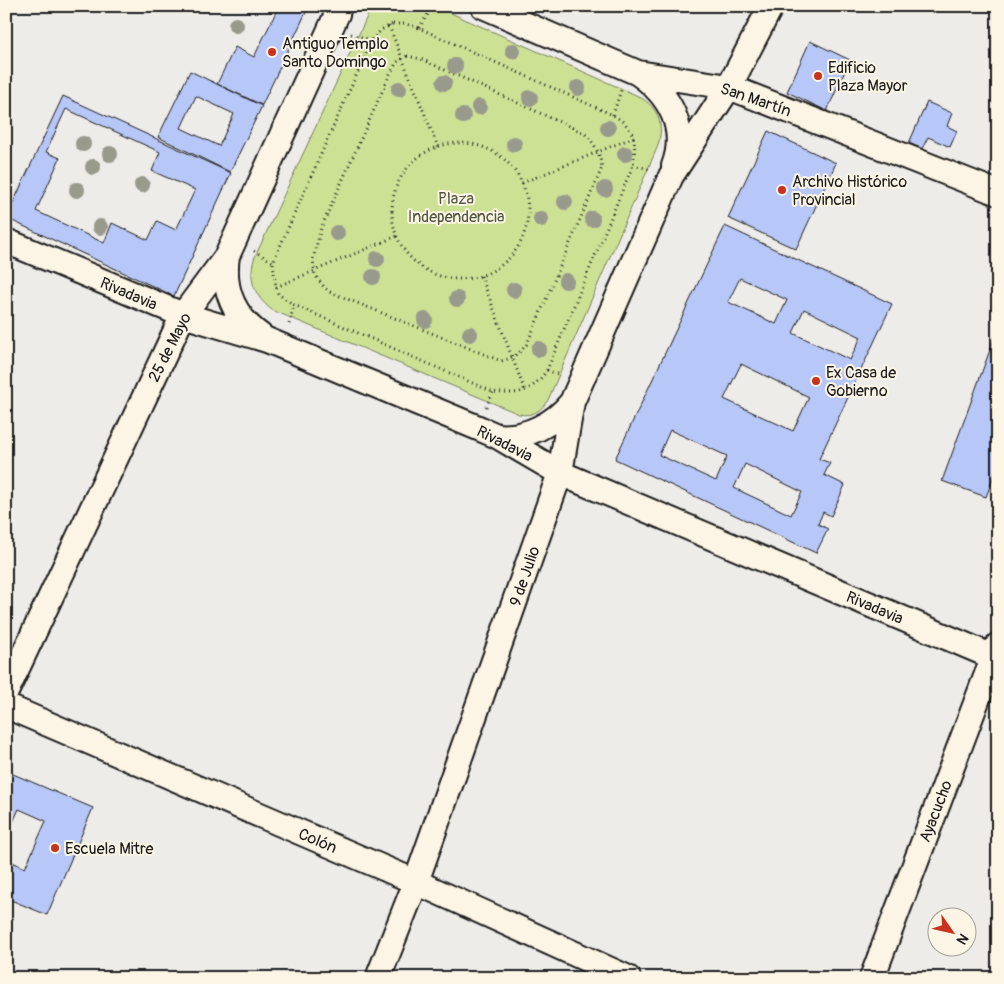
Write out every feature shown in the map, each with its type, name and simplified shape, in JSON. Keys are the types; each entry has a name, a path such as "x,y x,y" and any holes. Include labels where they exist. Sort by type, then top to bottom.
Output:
{"street":[{"name":"San Martín","path":"483,6 638,73 729,86 998,193"},
{"name":"9 de Julio","path":"671,176 729,86 771,6"},
{"name":"25 de Mayo","path":"6,692 183,316 227,256 340,9"},
{"name":"9 de Julio","path":"378,978 416,882 560,473 572,402 671,176 678,150 679,137 676,123 671,108 660,91 638,73"},
{"name":"Rivadavia","path":"6,241 183,316 267,340 497,436 560,473 996,654"},
{"path":"227,256 225,269 228,295 240,317 267,340"},
{"path":"497,436 513,437 537,429 557,417 572,402"},
{"name":"Ayacucho","path":"872,978 996,654"},
{"name":"Colón","path":"6,706 416,882 628,978"}],"path":[{"path":"419,28 433,6"},
{"path":"393,24 406,24 419,28 612,115 629,127 634,137 636,147 633,165 547,370 539,382 525,391 512,394 493,392 294,305 278,294 273,262 372,40 381,30 389,26 393,24"},
{"path":"389,26 438,147"},
{"path":"407,56 421,59 584,133 591,139 598,152 602,168 527,344 513,359 501,362 330,292 315,275 312,259 321,228 390,74 397,62 407,56"},
{"path":"522,183 634,137"},
{"path":"466,142 488,148 507,160 520,177 528,197 528,219 523,238 510,258 493,272 472,279 451,279 428,272 410,258 397,236 392,216 394,192 404,172 421,155 438,147 466,142"},
{"path":"276,287 397,236"},
{"path":"481,276 525,391"}],"green space":[{"name":"Plaza Independencia","path":"372,6 435,6 638,96 651,106 658,118 660,132 657,148 548,400 539,410 532,414 519,414 272,310 261,300 254,288 252,267 254,259"}],"building":[{"name":"Antiguo Templo Santo Domingo","path":"279,6 309,6 262,105 217,84 235,47 254,57"},
{"name":"Edificio Plaza Mayor","path":"810,41 850,60 827,111 787,92"},
{"path":"190,71 262,106 230,172 158,137","holes":["196,96 234,114 219,146 181,128"]},
{"path":"63,96 231,173 174,296 6,218","holes":["66,109 160,152 152,171 195,190 176,230 157,221 148,240 112,223 104,243 36,211 60,158 46,152"]},
{"path":"927,102 952,113 947,126 957,131 950,147 928,137 922,149 909,143"},
{"name":"Archivo Histórico Provincial","path":"768,131 836,163 796,249 728,218"},
{"name":"Ex Casa de Gobierno","path":"725,226 892,304 819,459 830,463 824,475 845,485 831,516 823,512 818,524 828,529 816,553 615,459","holes":["740,278 787,300 776,324 728,302","804,309 861,337 850,360 793,333","741,364 809,397 793,431 724,399","670,430 727,456 716,481 659,455","745,464 802,492 791,515 734,488"]},
{"path":"998,328 998,465 986,497 942,481"},
{"name":"Escuela Mitre","path":"6,771 93,808 47,915 6,898 6,859 25,868 46,821 19,809 6,837"}],"place":[{"name":"Antiguo Templo Santo Domingo","path":"272,52"},
{"name":"Edificio Plaza Mayor","path":"818,76"},
{"name":"Archivo Histórico Provincial","path":"782,190"},
{"name":"Ex Casa de Gobierno","path":"816,381"},
{"name":"Escuela Mitre","path":"55,848"}]}
